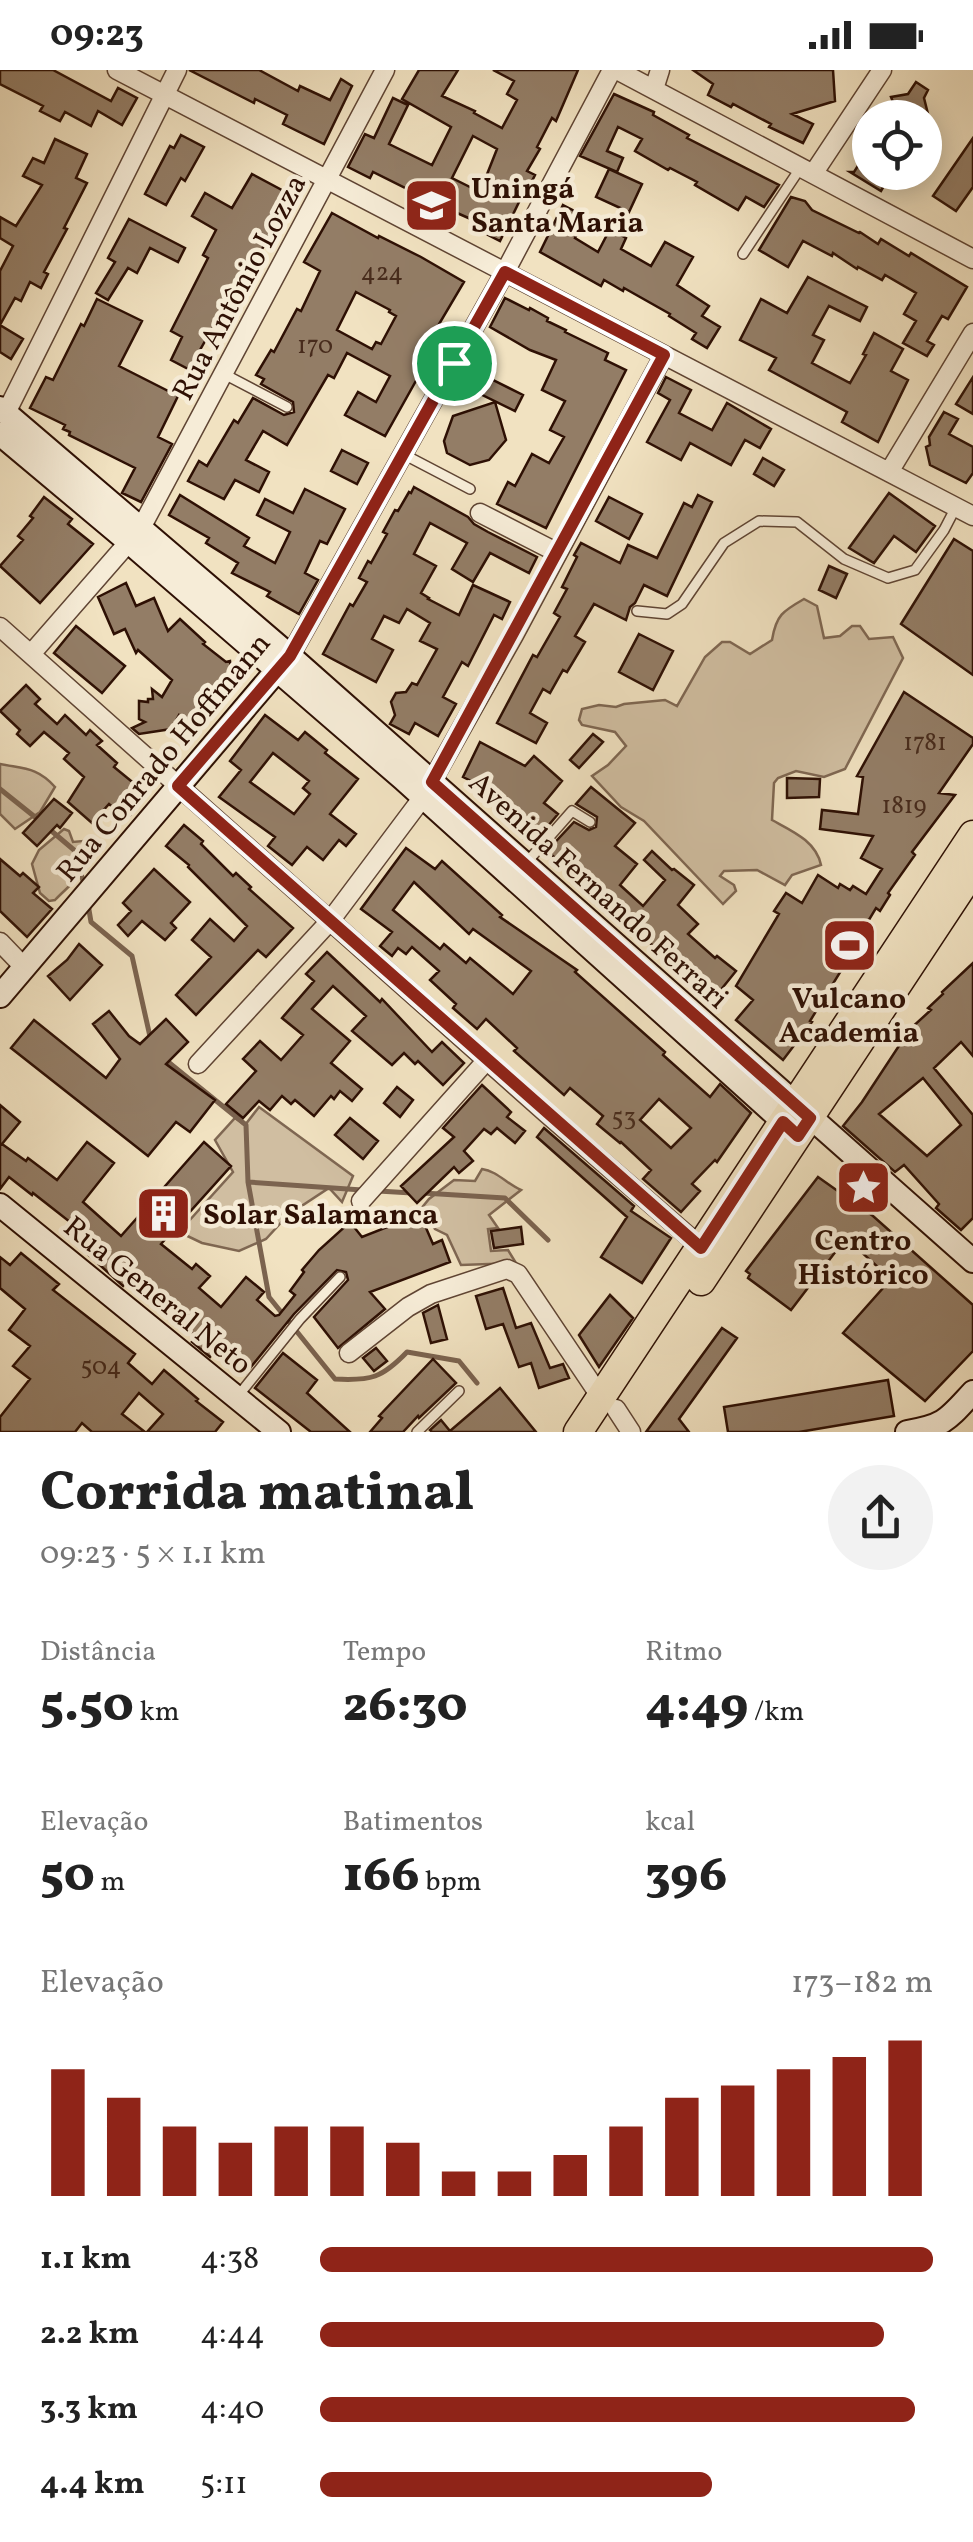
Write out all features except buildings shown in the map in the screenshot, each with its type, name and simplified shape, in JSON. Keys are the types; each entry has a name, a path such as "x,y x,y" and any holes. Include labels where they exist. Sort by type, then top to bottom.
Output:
{"main road":[{"name":"Avenida Fernando Ferrari","path":"2,419 428,789 796,1120"},
{"name":"Rua Conrado Hoffmann","path":"0,996 283,663"},
{"name":"Avenida Fernando Ferrari","path":"428,789 525,864 796,1120"},
{"path":"578,1432 612,1418 973,835"},
{"path":"612,1418 701,1248 973,870"},
{"path":"796,1120 973,1261"},
{"name":"Rua General Neto","path":"0,1205 279,1432"},
{"path":"907,1432 946,1421 973,1392"}],"street":[{"path":"117,70 973,516"},
{"path":"2,419 177,70"},
{"name":"Rua Antônio Lozza","path":"31,654 135,535 385,70"},
{"path":"615,70 973,258"},
{"name":"Rua Conrado Hoffmann","path":"283,663 404,454 615,70"},
{"path":"654,90 660,70"},
{"path":"807,171 882,70"},
{"path":"889,472 973,333"},
{"path":"198,1064 330,921 428,789 664,355"},
{"path":"480,513 558,553"},
{"path":"0,626 701,1248"},
{"path":"0,942 24,967"},
{"path":"360,1201 487,1060"},
{"path":"349,1354 420,1300 507,1269 518,1274 612,1418"}],"lane":[{"path":"743,254 807,171"},
{"path":"224,374 287,407"},
{"path":"404,454 470,489"},
{"path":"637,611 667,614 682,604 724,543 759,522 797,522 844,559 888,578 915,570 956,507"},
{"path":"525,864 572,811 590,822"},
{"path":"237,1398 300,1319 340,1277"},
{"path":"417,1432 459,1391"}],"shaded area":[{"path":"804,599 817,606 824,638 840,636 852,626 860,626 869,639 893,637 903,658 845,769 824,777 796,771 774,783 772,820 809,843 821,865 792,875 785,885 757,870 724,871 720,876 734,885 736,891 723,904 644,821 621,807 592,776 626,746 615,732 582,725 579,720 582,709 599,705 616,707 665,700 677,706 705,657 722,642 730,642 750,654 772,640 782,615"},
{"path":"0,764 36,772 55,787 40,812 15,829 0,814"},
{"path":"64,829 73,842 94,840 94,849 82,873 55,900 49,901 40,893 32,864 39,850"},
{"path":"259,1107 353,1176 342,1202 329,1188 288,1215 266,1239 239,1251 202,1243 179,1232 233,1172 215,1140 235,1118 245,1125"},
{"path":"482,1169 521,1190 489,1215 498,1228 488,1229 491,1251 508,1250 516,1263 461,1265 447,1235 435,1229 420,1210 454,1180 475,1181"}],"waterway":[{"path":"0,789 40,821"},
{"path":"48,828 74,850 84,884"},
{"path":"88,904 91,922 132,956 151,1041"},
{"path":"167,1061 246,1125 248,1182 362,1190"},
{"path":"248,1182 269,1297 335,1379 375,1376 407,1352 459,1361 477,1383"},
{"path":"378,1191 412,1193"},
{"path":"423,1193 505,1198 548,1240"}],"place":[{"name":"Uningá Santa Maria","path":"432,205"},
{"name":"Vulcano Academia","path":"849,945"},
{"name":"Centro Histórico","path":"863,1187"},
{"name":"Solar Salamanca","path":"164,1214"}],"route":[{"path":"505,272 664,355 432,782 810,1118 798,1136 783,1122 701,1248 178,786 290,656 454,363 505,272"}]}
